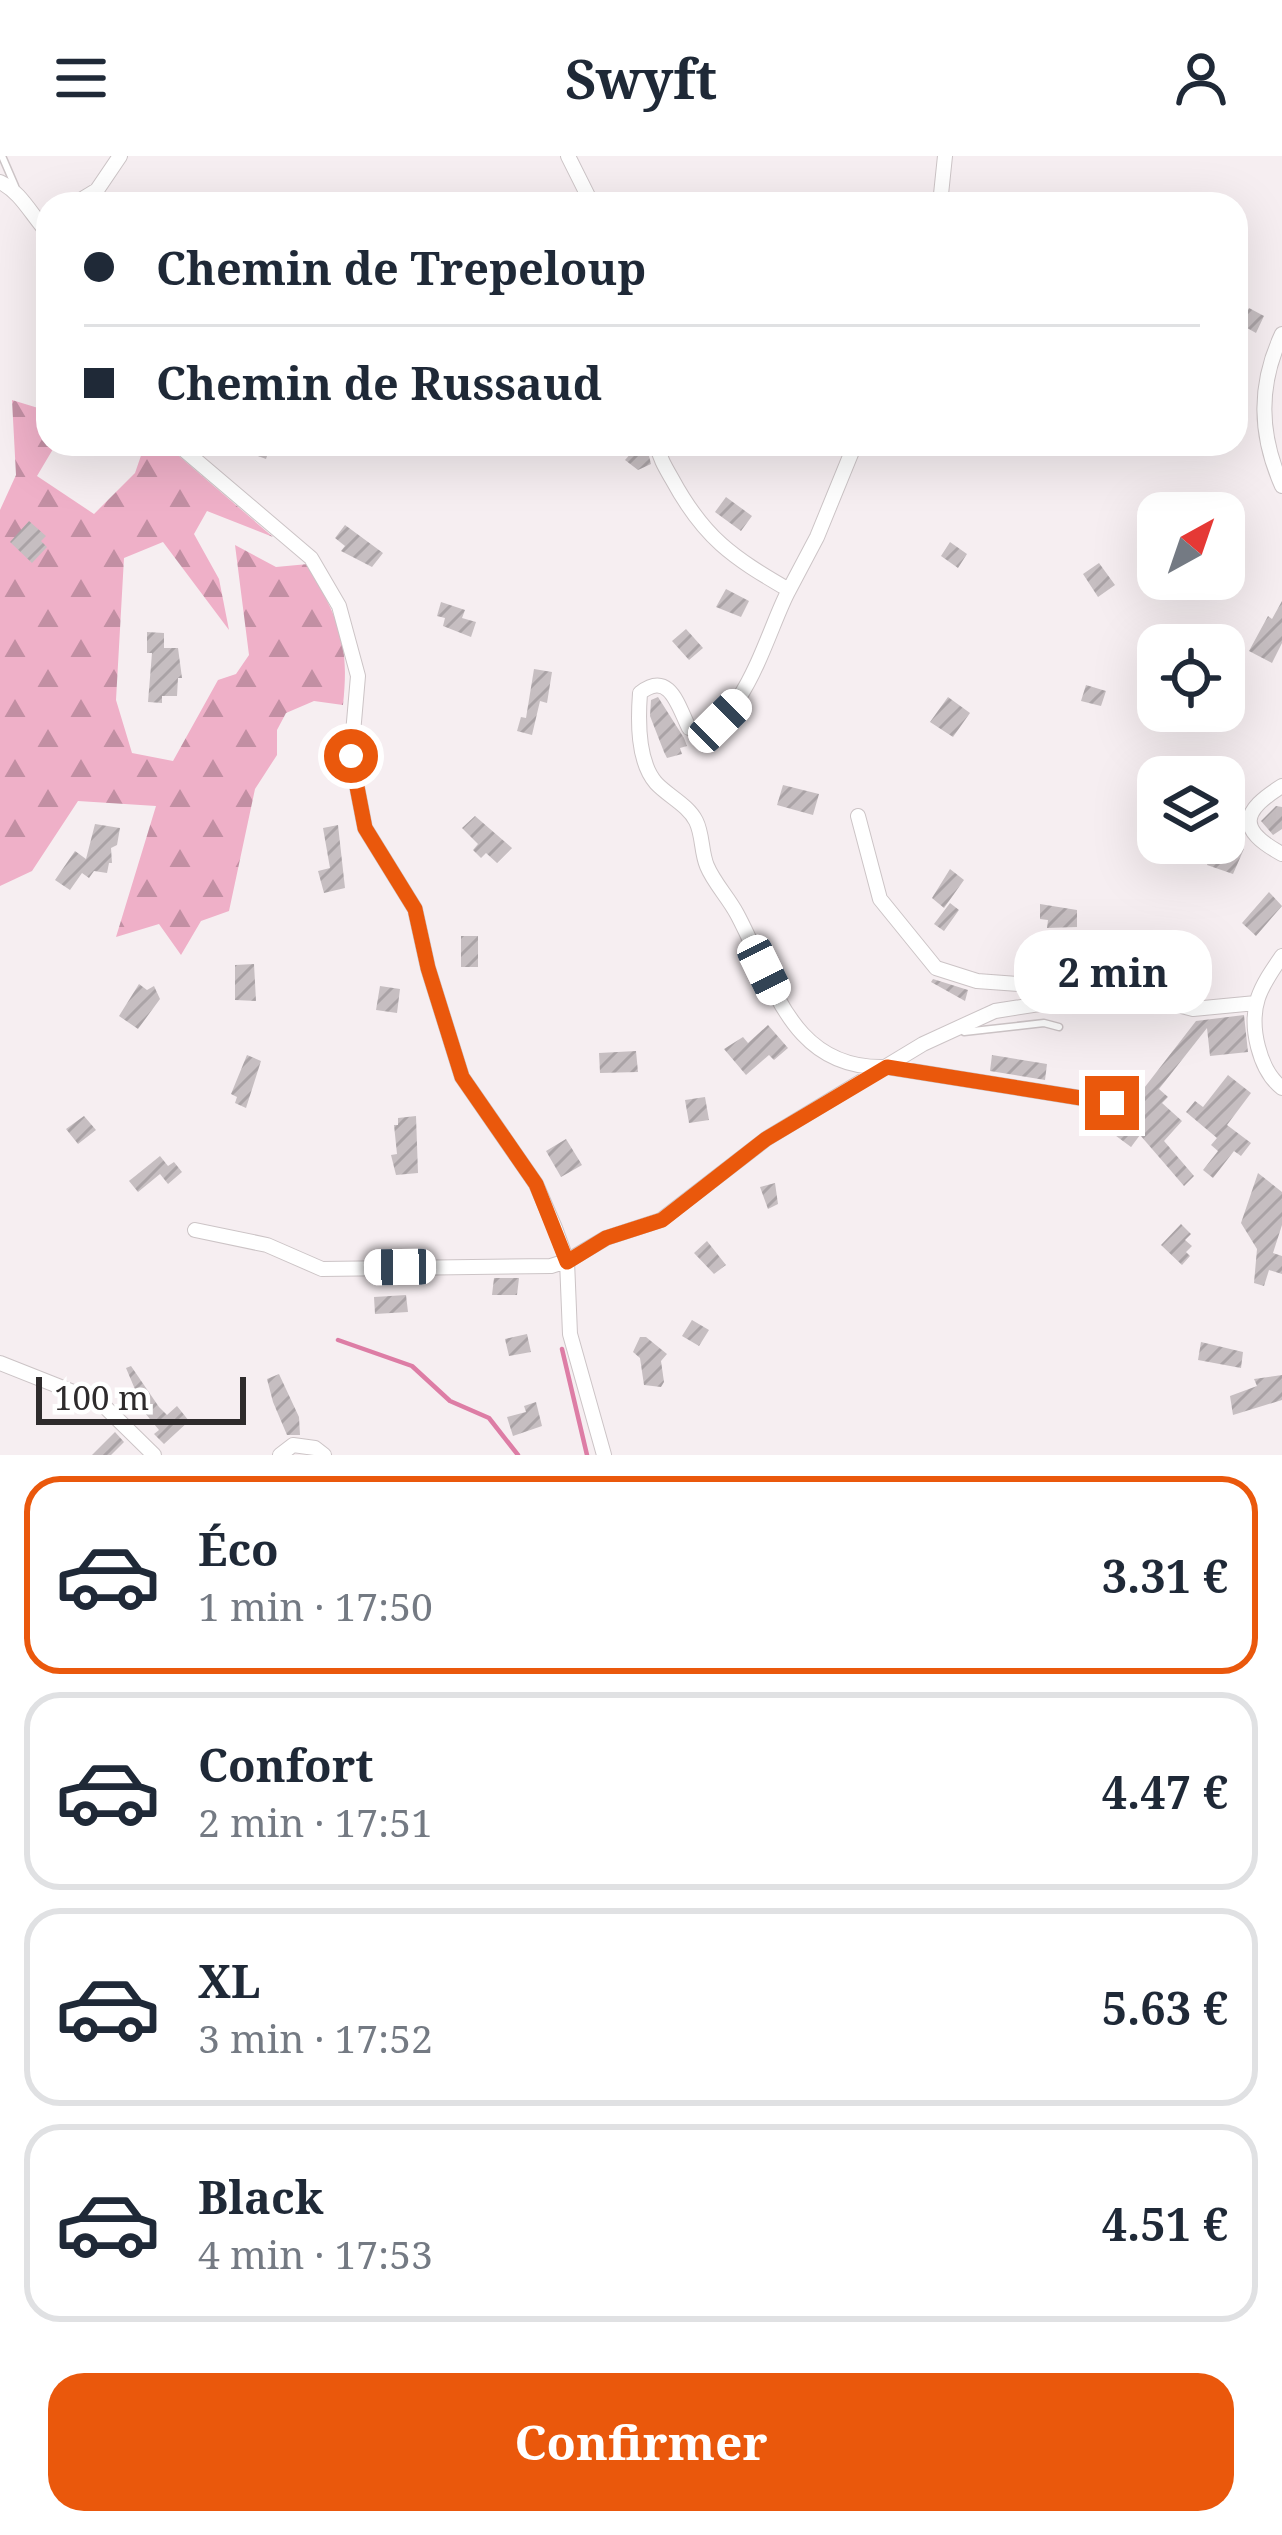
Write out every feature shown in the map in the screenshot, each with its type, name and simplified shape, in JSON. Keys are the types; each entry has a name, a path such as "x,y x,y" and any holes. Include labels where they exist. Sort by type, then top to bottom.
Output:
{"street":[{"path":"94,192 120,156"},
{"path":"568,156 586,192"},
{"path":"941,192 945,156"},
{"path":"0,182 16,189 36,220"},
{"path":"27,210 36,210"},
{"path":"1282,334 1263,392 1264,432 1282,486"},
{"path":"191,456 310,558 339,605 358,676 351,756 365,828 415,909 462,1077 536,1184 567,1262 570,1334 604,1455"},
{"path":"659,456 709,536 789,590"},
{"path":"850,456 818,537 739,702 720,721 698,730 689,728 674,691 650,685 640,693 642,748 653,780 696,819 707,867 736,910 778,999 798,1031 821,1052 857,1068 887,1067 1112,1103"},
{"path":"1282,786 1250,813 1251,827 1259,839 1282,854"},
{"path":"858,816 880,899 936,968 977,981 1031,985 1138,973 1193,1009"},
{"path":"1282,956 1256,1003 1264,1067 1282,1088"},
{"path":"195,1230 267,1244 322,1269 551,1266 567,1262 606,1238 662,1220 766,1139 942,1034 995,1011 1124,991 1193,1009 1256,1003"},
{"path":"0,1363 100,1403 154,1455"},
{"path":"280,1455 293,1445 315,1448 324,1455"}],"lane":[{"path":"2,156 16,189"},
{"path":"1264,432 1279,418"},
{"path":"942,1034 1044,1023 1059,1027"}],"green space":[{"path":"12,400 36,407 36,456 49,456 37,476 94,514 135,473 141,456 179,456 273,537 207,511 194,534 219,579 229,630 163,542 124,558 116,700 132,753 173,761 218,680 236,674 249,655 235,545 276,567 308,564 339,631 345,663 343,705 314,701 286,713 277,730 277,755 255,789 229,911 201,921 181,955 159,924 116,937 156,806 78,801 32,871 0,886 0,510 16,475"}],"building":[{"path":"1248,310 1264,316 1256,333 1248,328"},
{"path":"649,456 651,464 638,470 625,460"},
{"path":"726,497 752,516 741,531 715,512"},
{"path":"29,521 46,536 41,541 47,547 32,563 10,542"},
{"path":"345,525 383,553 372,567 341,551 345,546 335,538"},
{"path":"950,542 967,554 958,568 941,556"},
{"path":"1099,563 1115,585 1098,597 1083,574"},
{"path":"726,589 749,601 741,617 716,607"},
{"path":"1282,601 1282,643 1272,663 1249,651"},
{"path":"441,602 465,610 462,618 476,622 471,637 443,626 445,618 437,616"},
{"path":"686,629 703,648 689,660 672,641"},
{"path":"147,632 164,633 164,648 178,648 182,678 178,678 177,696 162,696 162,703 148,702 152,653 147,653"},
{"path":"534,669 552,672 547,703 540,701 532,735 517,731 521,717 526,718"},
{"path":"1086,685 1106,691 1101,706 1081,701"},
{"path":"658,697 684,738 687,746 680,748 682,754 667,758 664,752 650,716 651,700"},
{"path":"948,697 970,713 953,737 930,722"},
{"path":"783,785 819,794 813,815 777,805"},
{"path":"1276,806 1282,807 1282,829 1273,835 1261,821"},
{"path":"475,816 512,848 497,863 473,850 478,844 462,828"},
{"path":"95,824 120,828 117,845 111,848 112,863 107,873 94,871 89,878 82,873 70,890 55,880 75,851 86,859"},
{"path":"338,825 345,888 324,893 318,871 330,868 323,828"},
{"path":"1207,864 1237,864 1233,874"},
{"path":"950,869 964,880 944,908 932,898"},
{"path":"1269,892 1282,906 1256,936 1242,923"},
{"path":"950,903 959,910 944,931 934,924"},
{"path":"1040,904 1077,910 1077,927 1047,928 1048,920 1040,919"},
{"path":"461,936 478,936 478,967 461,967"},
{"path":"254,964 256,1001 235,1000 235,965"},
{"path":"931,982 968,990 965,1001"},
{"path":"139,984 147,990 154,986 160,999 138,1029 119,1016"},
{"path":"380,986 400,989 397,1013 376,1010"},
{"path":"1244,1015 1248,1052 1210,1056 1207,1028 1159,1089 1168,1097 1162,1103 1182,1121 1164,1141 1194,1176 1184,1186 1140,1135 1131,1147 1104,1127 1111,1118 1117,1123 1196,1021"},
{"path":"768,1025 788,1048 774,1060 769,1055 746,1075 724,1049 743,1037 748,1043"},
{"path":"636,1051 638,1072 600,1073 599,1053"},
{"path":"247,1055 261,1061 246,1108 235,1103 237,1097 231,1094"},
{"path":"992,1055 1047,1064 1045,1080 990,1071"},
{"path":"1228,1075 1251,1093 1227,1125 1251,1143 1241,1156 1234,1151 1213,1178 1203,1170 1218,1151 1211,1145 1217,1138 1186,1112 1195,1101 1203,1107"},
{"path":"705,1097 709,1120 689,1123 685,1100"},
{"path":"84,1116 96,1130 78,1144 66,1129"},
{"path":"416,1116 418,1173 396,1175 391,1155 397,1154 394,1125 398,1118"},
{"path":"566,1139 582,1165 561,1177 546,1151"},
{"path":"160,1156 182,1172 168,1184 160,1174 138,1192 129,1181"},
{"path":"1258,1173 1282,1192 1282,1225 1273,1253 1282,1256 1282,1274 1269,1270 1264,1286 1254,1283 1257,1249 1241,1223"},
{"path":"775,1183 778,1204 768,1209 760,1187"},
{"path":"1181,1224 1191,1234 1185,1240 1192,1246 1182,1265 1161,1245"},
{"path":"707,1241 726,1265 714,1274 694,1253"},
{"path":"494,1278 519,1278 517,1295 492,1295"},
{"path":"406,1295 408,1312 375,1314 374,1297"},
{"path":"692,1320 709,1330 699,1346 682,1336"},
{"path":"527,1334 531,1352 509,1356 505,1339"},
{"path":"640,1337 667,1354 661,1361 661,1387 644,1385 640,1358 633,1352"},
{"path":"1201,1342 1243,1352 1241,1368 1198,1360"},
{"path":"131,1366 167,1415 177,1406 189,1421 164,1444 145,1413 126,1368"},
{"path":"279,1374 299,1417 300,1435 287,1435 273,1402 267,1379"},
{"path":"1282,1375 1282,1400 1233,1415 1230,1396 1257,1386 1254,1379"},
{"path":"536,1402 542,1426 513,1436 507,1417 526,1412 524,1406"},
{"path":"115,1432 124,1442 111,1455 92,1455"}],"waterway":[{"path":"338,1340 412,1366 450,1401 489,1418 518,1455"},
{"path":"562,1349 587,1455"}],"route":[{"path":"351,756 365,828 415,909 462,1077 536,1184 567,1262 606,1238 662,1220 766,1139 887,1067 1112,1103"}]}
